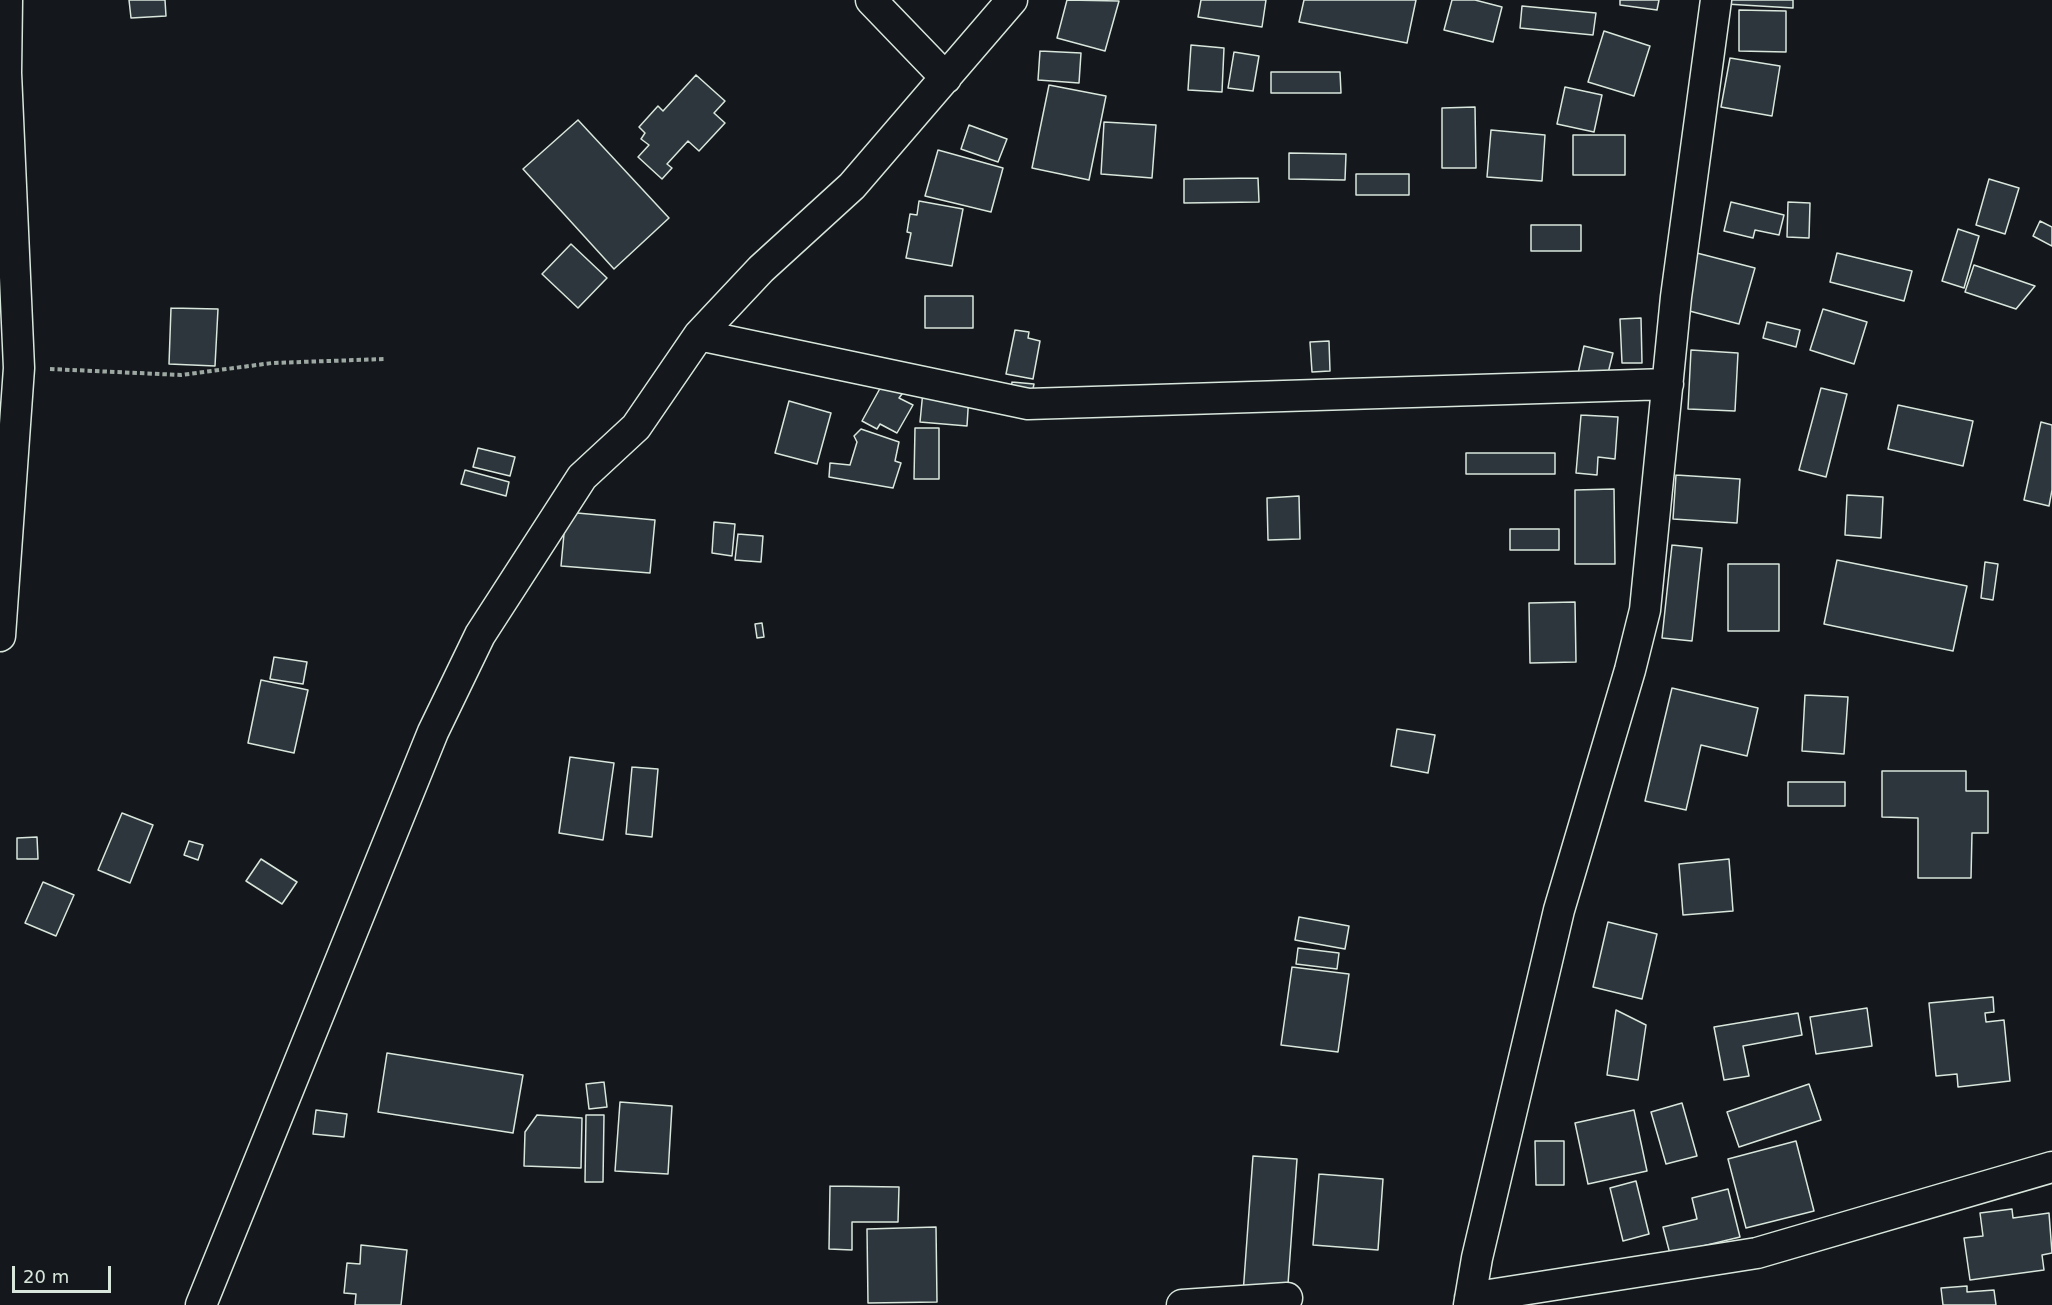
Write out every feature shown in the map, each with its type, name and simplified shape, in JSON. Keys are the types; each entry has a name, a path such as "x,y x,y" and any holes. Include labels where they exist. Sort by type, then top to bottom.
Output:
{"street":[{"path":"0,636 19,368 3,72 7,0"},
{"path":"871,0 946,78"},
{"path":"201,1305 433,732 480,635 582,477 636,427 699,335 761,269 852,186 1012,0"},
{"path":"1716,0 1676,297 1645,610 1598,782 1559,910 1469,1301 1757,1253 2052,1167"},
{"path":"699,335 1028,404 1668,384"},
{"path":"1182,1305 1287,1298"}],"path":[{"path":"19,368 181,375 272,363 385,359"}],"building":[{"path":"129,0 165,0 166,16 131,18"},
{"path":"1067,0 1119,1 1105,51 1057,38"},
{"path":"1201,0 1266,0 1262,27 1198,17"},
{"path":"1304,0 1416,0 1407,43 1299,22"},
{"path":"1452,0 1475,0 1502,7 1493,42 1444,30"},
{"path":"1620,0 1659,0 1657,10 1620,5"},
{"path":"1727,0 1793,0 1793,8 1726,4"},
{"path":"1522,6 1596,13 1593,35 1520,28"},
{"path":"1739,10 1786,11 1786,52 1739,51"},
{"path":"1604,31 1650,46 1634,96 1588,82"},
{"path":"1191,45 1224,48 1222,92 1188,90"},
{"path":"1040,51 1081,53 1079,83 1038,80"},
{"path":"1234,52 1259,56 1253,91 1228,88"},
{"path":"1730,58 1780,66 1772,116 1721,107"},
{"path":"1271,72 1340,72 1341,93 1271,93"},
{"path":"696,75 725,101 714,113 725,123 699,151 688,141 667,164 672,168 662,179 638,157 649,145 641,139 645,133 639,127 658,106 663,111"},
{"path":"1049,85 1106,96 1089,180 1032,168"},
{"path":"1565,87 1602,95 1594,132 1557,124"},
{"path":"1475,107 1476,168 1442,168 1442,108"},
{"path":"578,120 669,218 614,269 523,169"},
{"path":"1104,122 1156,125 1152,178 1101,174"},
{"path":"969,125 1007,139 998,162 961,149"},
{"path":"1491,130 1545,135 1542,181 1487,177"},
{"path":"1573,135 1625,135 1625,175 1573,175"},
{"path":"938,150 1003,168 991,212 925,196"},
{"path":"1289,153 1346,154 1345,180 1289,179"},
{"path":"1356,174 1409,174 1409,195 1356,195"},
{"path":"1258,178 1259,202 1184,203 1184,179"},
{"path":"1989,179 2019,188 2005,234 1976,225"},
{"path":"919,201 963,209 952,266 906,258 911,233 907,232 910,214 917,215"},
{"path":"1731,202 1784,215 1779,235 1755,230 1753,238 1724,231"},
{"path":"1788,202 1810,203 1809,238 1787,237"},
{"path":"2040,221 2052,227 2052,246 2033,236"},
{"path":"1531,225 1581,225 1581,251 1531,251"},
{"path":"1958,229 1979,236 1964,288 1942,281"},
{"path":"571,244 607,278 578,308 542,274"},
{"path":"1693,252 1755,268 1739,324 1678,308"},
{"path":"1837,253 1912,271 1904,301 1830,282"},
{"path":"1974,265 2035,286 2016,309 1965,292"},
{"path":"925,296 973,296 973,328 925,328"},
{"path":"171,308 218,309 215,366 169,364"},
{"path":"1823,309 1867,322 1854,364 1810,350"},
{"path":"1641,318 1642,363 1622,363 1620,319"},
{"path":"1767,322 1800,330 1796,347 1763,338"},
{"path":"1015,330 1029,332 1028,338 1040,341 1033,379 1006,374"},
{"path":"1329,341 1330,371 1312,372 1310,342"},
{"path":"1584,346 1613,353 1605,385 1577,378"},
{"path":"1691,350 1738,353 1735,411 1688,409"},
{"path":"1012,382 1034,384 1031,398 1010,395"},
{"path":"883,383 902,394 899,398 913,405 897,433 880,424 877,429 862,421"},
{"path":"1821,388 1847,394 1826,477 1799,470"},
{"path":"923,391 969,394 967,426 920,422"},
{"path":"789,401 831,413 817,464 775,453"},
{"path":"1898,405 1973,421 1963,466 1888,449"},
{"path":"1581,415 1618,417 1615,459 1598,457 1597,475 1576,473"},
{"path":"2041,422 2052,425 2052,490 2049,506 2024,500"},
{"path":"915,428 939,428 939,479 914,479"},
{"path":"861,429 899,442 895,461 901,463 893,488 829,477 830,463 850,465 857,442 854,436"},
{"path":"478,448 515,457 510,476 473,467"},
{"path":"1466,453 1555,453 1555,474 1466,474"},
{"path":"465,470 509,482 506,496 461,484"},
{"path":"1676,475 1740,479 1737,523 1673,519"},
{"path":"1614,489 1615,564 1575,564 1575,490"},
{"path":"1847,495 1883,497 1881,538 1845,535"},
{"path":"1299,496 1300,539 1268,540 1267,498"},
{"path":"566,512 655,520 650,573 561,566"},
{"path":"714,522 735,524 732,556 712,553"},
{"path":"1510,529 1559,529 1559,550 1510,550"},
{"path":"738,534 763,536 761,562 735,560"},
{"path":"1672,545 1702,548 1692,641 1662,638"},
{"path":"1837,560 1967,586 1953,651 1824,624"},
{"path":"1985,562 1998,564 1993,600 1981,598"},
{"path":"1728,564 1779,564 1779,631 1728,631"},
{"path":"1575,602 1576,662 1530,663 1529,603"},
{"path":"762,623 764,637 757,638 755,624"},
{"path":"274,657 307,662 303,684 270,679"},
{"path":"261,680 308,690 294,753 248,743"},
{"path":"1672,688 1758,708 1747,756 1701,745 1686,810 1645,801"},
{"path":"1805,695 1848,697 1844,754 1802,751"},
{"path":"1397,729 1435,735 1428,773 1391,766"},
{"path":"570,757 614,763 603,840 559,833"},
{"path":"632,767 658,769 652,837 626,834"},
{"path":"1882,771 1966,771 1966,791 1988,791 1988,833 1972,833 1971,878 1918,878 1918,818 1882,817"},
{"path":"1788,782 1845,782 1845,806 1788,806"},
{"path":"122,813 153,825 130,883 98,870"},
{"path":"37,837 38,859 17,859 17,838"},
{"path":"189,841 203,845 198,860 184,855"},
{"path":"261,859 297,882 282,904 246,881"},
{"path":"1729,859 1733,911 1683,915 1679,864"},
{"path":"43,882 74,895 56,936 25,923"},
{"path":"1299,917 1349,926 1345,949 1295,940"},
{"path":"1608,922 1657,934 1642,999 1593,987"},
{"path":"1298,948 1339,953 1337,969 1296,964"},
{"path":"1292,967 1349,974 1338,1052 1281,1045"},
{"path":"1993,997 1994,1012 1985,1013 1986,1022 2004,1020 2010,1081 1958,1087 1957,1074 1936,1076 1929,1003"},
{"path":"1867,1008 1872,1046 1816,1054 1810,1017"},
{"path":"1616,1010 1646,1025 1638,1080 1607,1075"},
{"path":"1798,1013 1802,1035 1743,1046 1749,1076 1724,1080 1714,1027"},
{"path":"387,1053 523,1075 513,1133 378,1112"},
{"path":"604,1082 607,1107 589,1109 586,1084"},
{"path":"1809,1084 1821,1120 1739,1147 1727,1112"},
{"path":"620,1102 672,1106 668,1174 615,1171"},
{"path":"1682,1103 1697,1156 1666,1164 1651,1112"},
{"path":"316,1110 347,1114 344,1137 313,1134"},
{"path":"1634,1110 1647,1171 1588,1184 1575,1123"},
{"path":"537,1115 582,1118 581,1168 524,1166 525,1132"},
{"path":"586,1115 604,1115 603,1182 585,1182"},
{"path":"1535,1141 1564,1141 1564,1185 1536,1185"},
{"path":"1796,1141 1814,1211 1746,1228 1728,1159"},
{"path":"1253,1156 1297,1159 1287,1298 1243,1294"},
{"path":"1319,1174 1383,1179 1378,1250 1313,1245"},
{"path":"1636,1181 1649,1234 1623,1241 1610,1188"},
{"path":"830,1186 899,1187 898,1222 852,1222 852,1250 829,1249"},
{"path":"1728,1189 1740,1237 1670,1254 1663,1227 1697,1219 1692,1198"},
{"path":"2012,1209 2013,1218 2049,1213 2052,1253 2042,1255 2044,1270 1970,1280 1964,1238 1983,1236 1980,1213"},
{"path":"936,1227 937,1302 868,1303 867,1229"},
{"path":"361,1245 407,1250 401,1305 355,1305 356,1294 344,1293 347,1263 360,1264"},
{"path":"1967,1286 1967,1292 1994,1290 1996,1305 1943,1305 1941,1288"}]}
